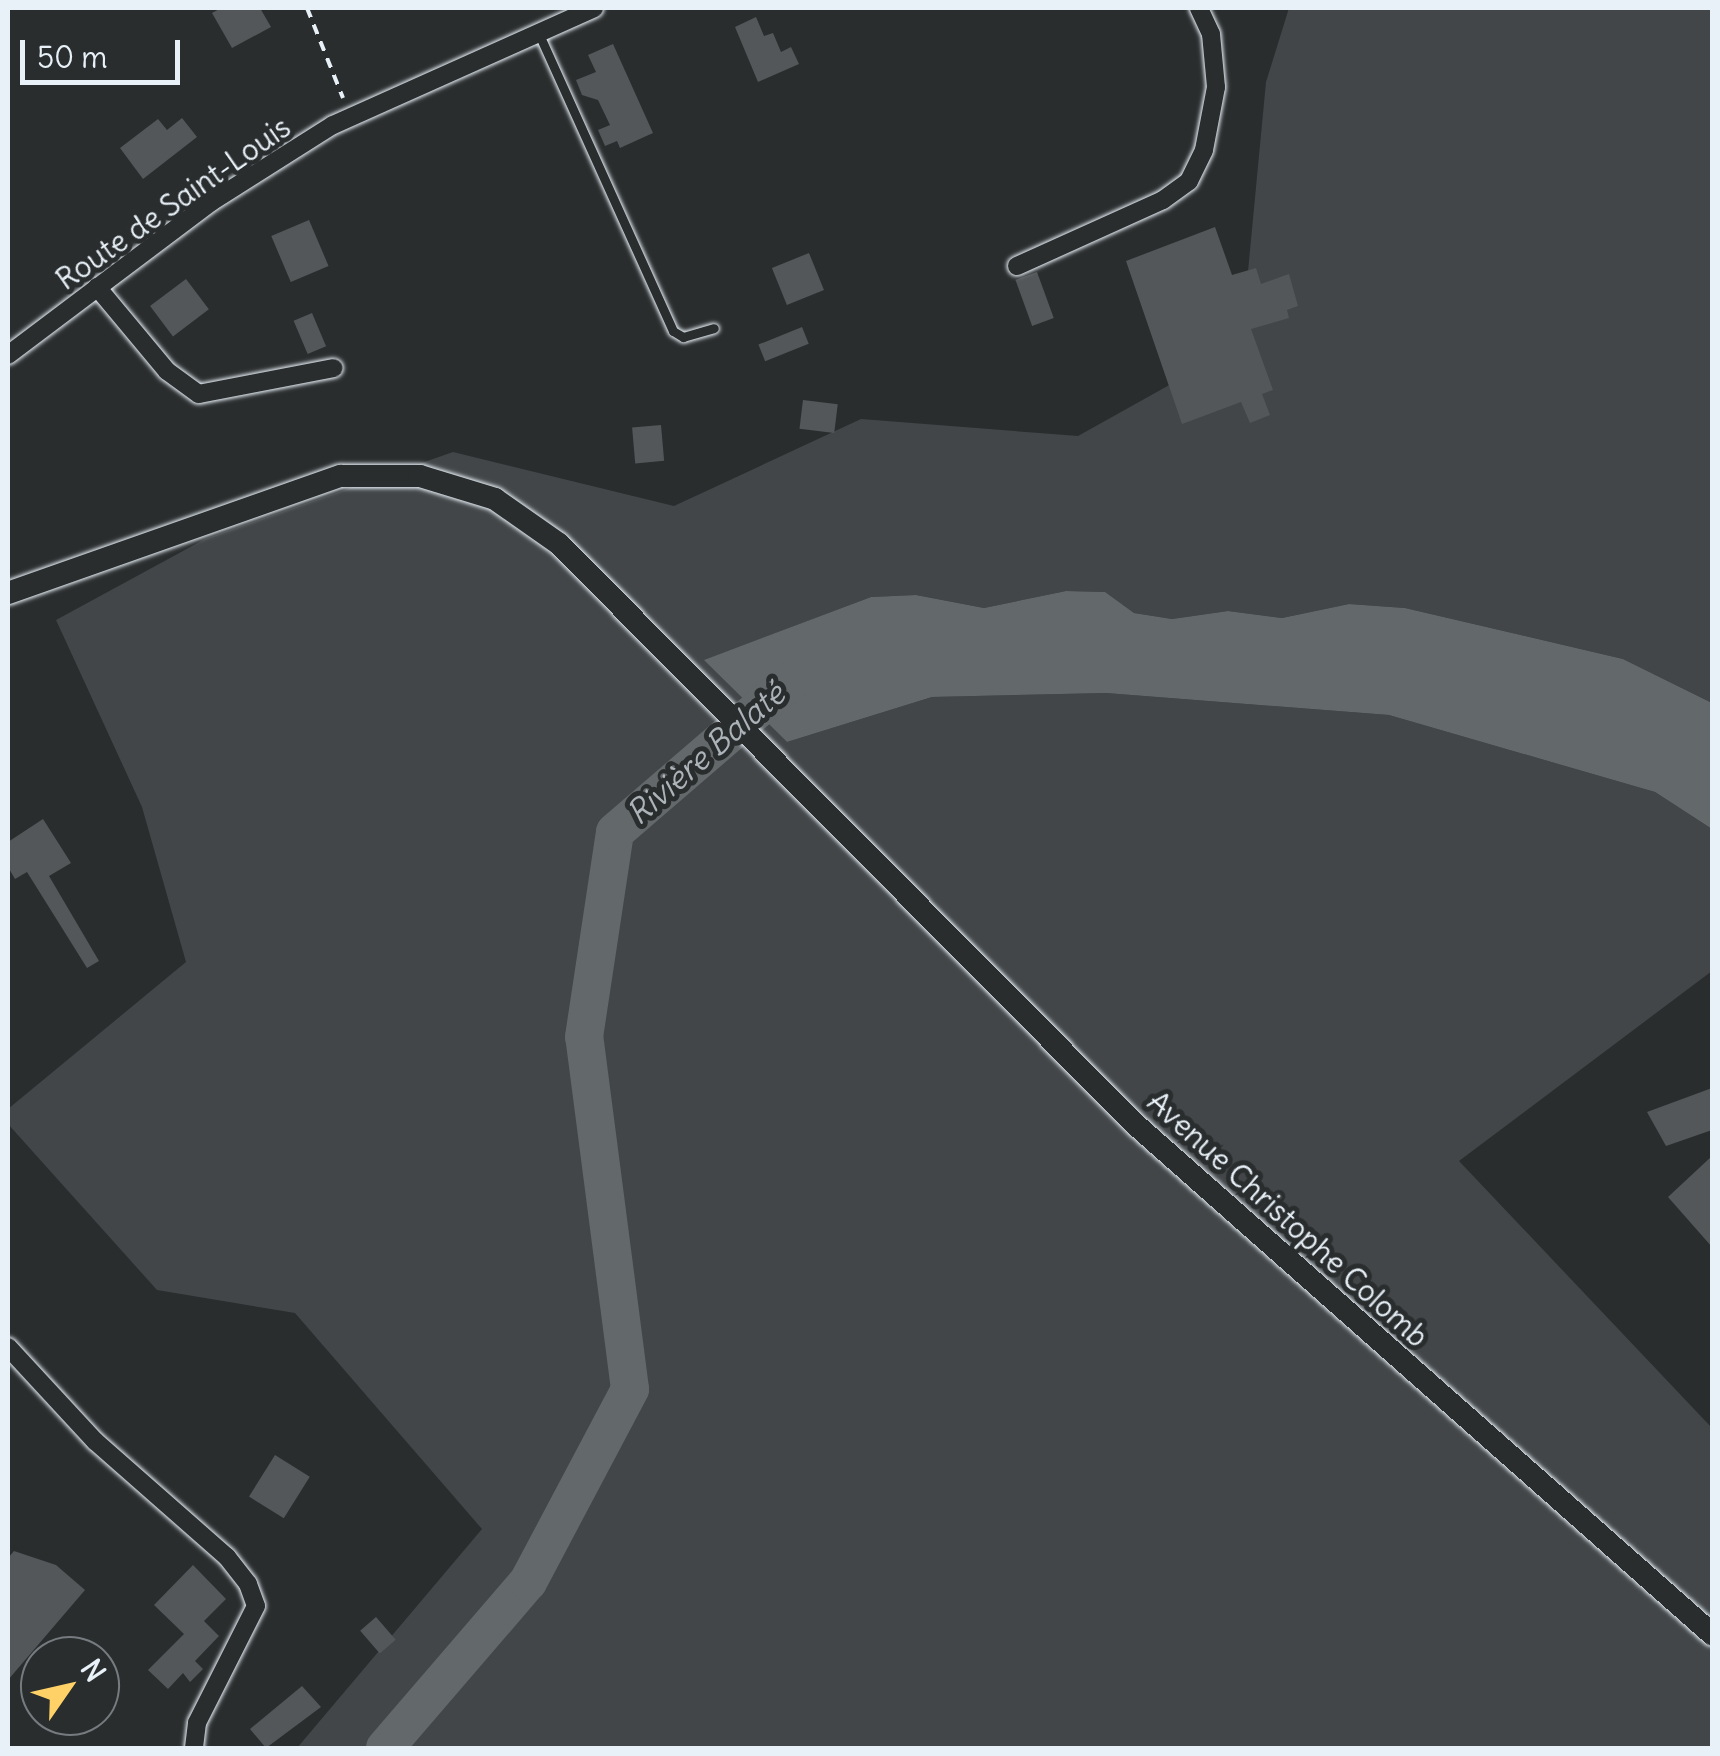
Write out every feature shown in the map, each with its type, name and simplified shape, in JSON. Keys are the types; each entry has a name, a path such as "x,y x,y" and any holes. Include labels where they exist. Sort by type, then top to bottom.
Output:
{"street":[{"name":"Route de Saint-Louis","path":"8,354 211,202 350,116 594,8"},
{"path":"1017,266 1162,200 1189,180 1204,150 1216,87 1210,34 1199,8"},
{"path":"97,287 167,371 199,394 334,368"},
{"name":"Avenue Christophe Colomb","path":"8,594 299,486 340,476 407,474 462,485 529,520 662,645 1136,1124 1712,1634"},
{"path":"8,1347 113,1459 227,1557 248,1584 256,1606 196,1723 194,1748"}],"lane":[{"path":"538,32 673,331 683,338 714,328"}],"path":[{"path":"306,8 350,116"}],"shaded area":[{"path":"1289,8 1712,8 1712,703 1623,659 1405,608 1349,604 1282,618 1228,611 1172,619 1134,613 1104,592 1066,591 984,608 916,595 871,597 705,660 787,742 932,697 1106,693 1389,715 1655,792 1712,829 1712,971 1459,1161 1712,1428 1712,1748 297,1748 482,1529 295,1313 157,1290 8,1124 8,1109 186,962 142,807 56,620 205,539 453,452 674,506 861,419 1078,436 1241,345 1266,82"},
{"path":"1066,591 1105,592 1134,613 1172,619 1228,611 1282,618 1349,604 1405,608 1623,659 1712,703 1712,829 1655,792 1389,715 1106,693 932,697 787,742 704,660 871,597 916,595 984,608"}],"building":[{"path":"221,8 260,8 271,27 232,48 212,13"},
{"path":"756,17 764,36 773,33 781,52 791,47 799,64 758,82 735,27"},
{"path":"613,44 653,133 620,148 617,141 605,146 598,130 610,125 598,100 582,95 576,80 596,72 588,55"},
{"path":"182,118 197,137 143,179 120,148 158,119 167,130"},
{"path":"309,220 329,266 291,282 271,236"},
{"path":"1215,227 1232,275 1256,268 1261,284 1289,274 1298,306 1287,310 1289,318 1251,329 1273,390 1262,394 1270,415 1250,423 1241,402 1182,424 1126,261"},
{"path":"809,253 824,290 787,305 772,268"},
{"path":"1037,272 1054,318 1032,326 1015,280"},
{"path":"186,279 209,309 173,336 150,306"},
{"path":"312,313 326,346 308,354 294,321"},
{"path":"802,327 809,344 765,361 758,345"},
{"path":"803,400 838,404 834,433 799,429"},
{"path":"661,425 664,461 635,463 632,428"},
{"path":"43,819 71,863 49,876 99,961 87,968 27,872 15,879 8,867 8,842"},
{"path":"1712,1088 1712,1130 1666,1146 1647,1112"},
{"path":"1712,1156 1712,1247 1668,1197"},
{"path":"275,1455 310,1477 284,1518 249,1497"},
{"path":"14,1551 56,1565 85,1590 46,1636 20,1636 20,1666 8,1680 8,1558"},
{"path":"193,1565 226,1599 204,1621 219,1636 195,1661 203,1669 190,1682 183,1673 168,1689 148,1670 184,1634 154,1605"},
{"path":"376,1617 396,1640 380,1653 360,1631"},
{"path":"302,1686 321,1707 266,1748 250,1729"}],"waterway":[{"name":"Rivière Balaté","path":"385,1748 528,1582 630,1389 584,1037 615,832 795,677"}]}
